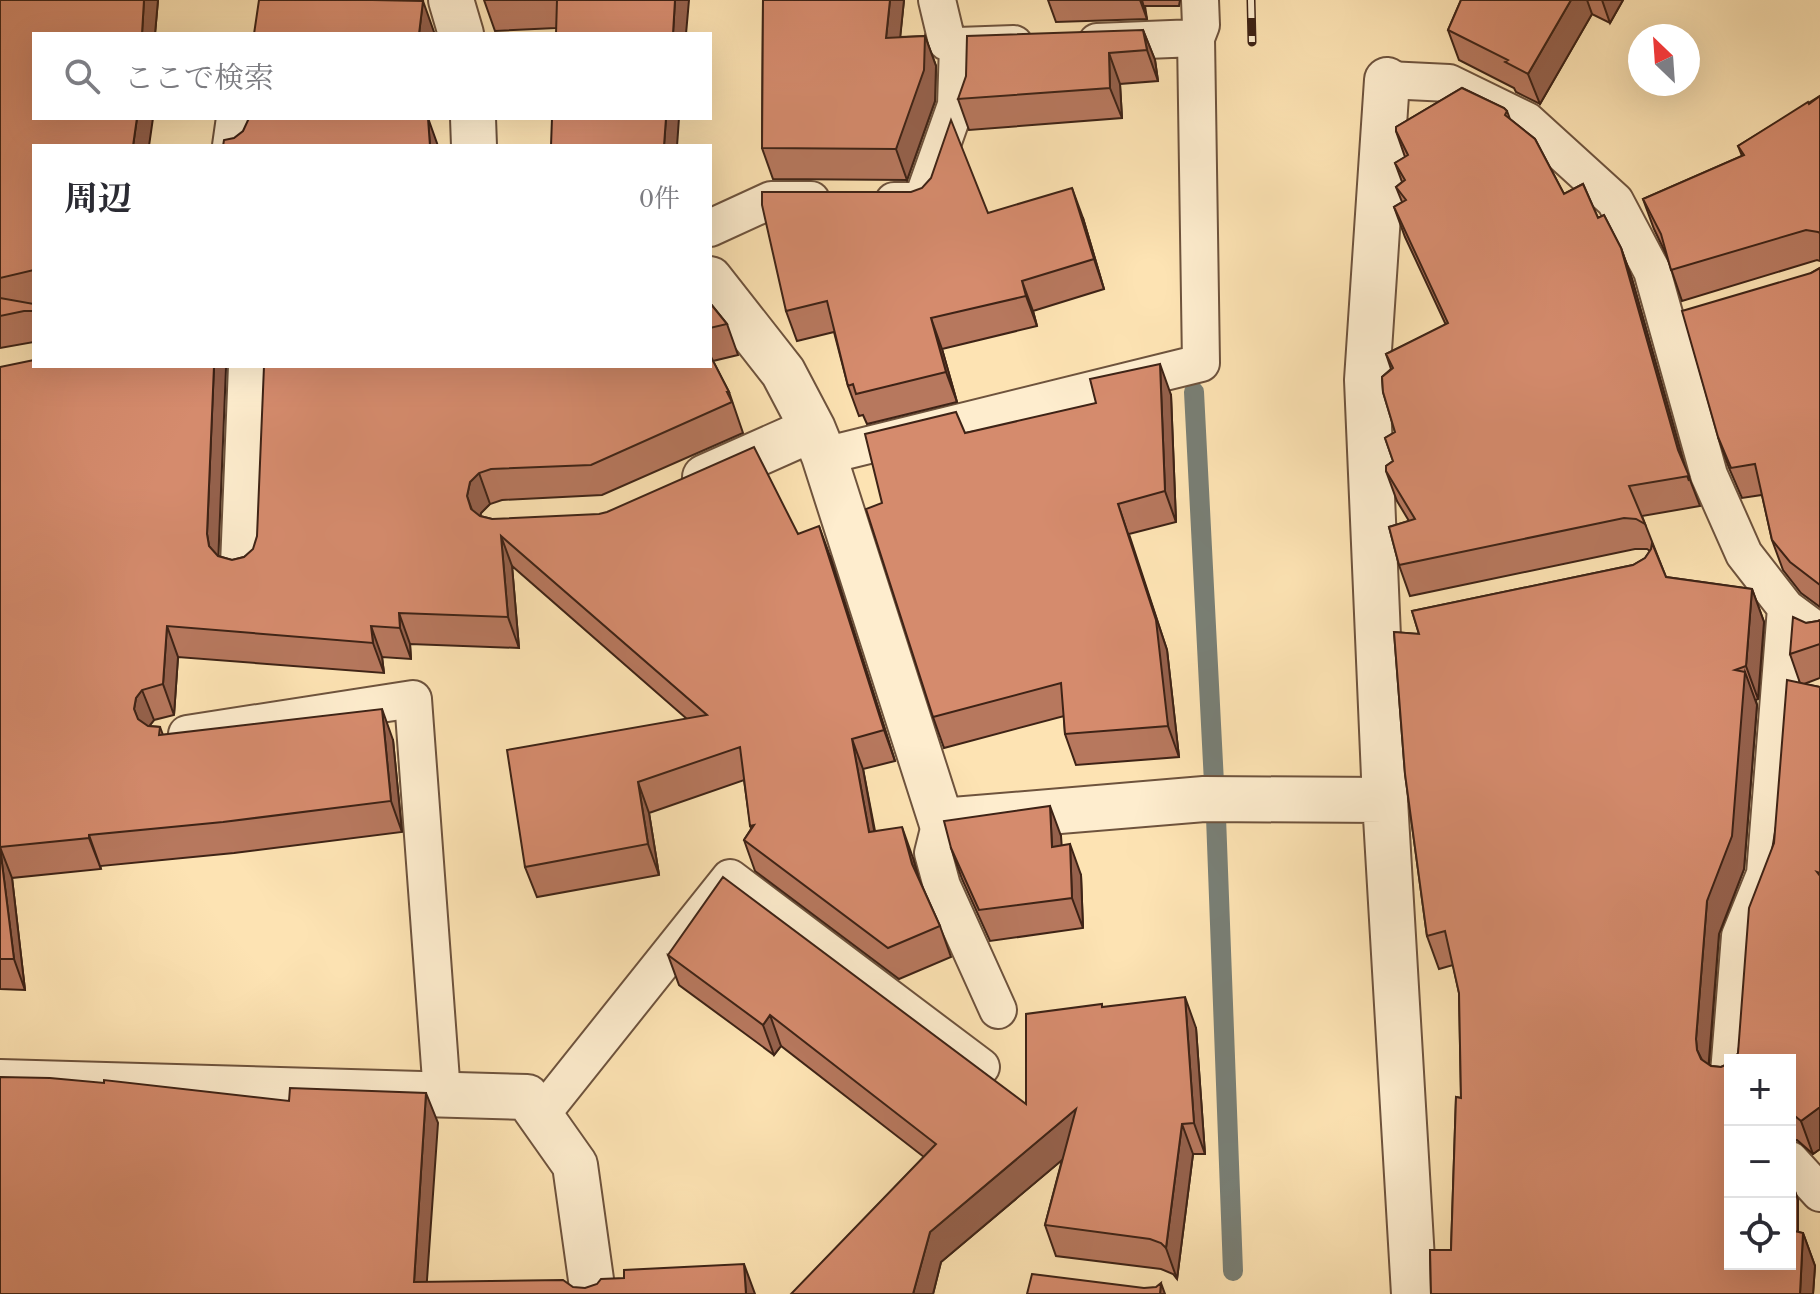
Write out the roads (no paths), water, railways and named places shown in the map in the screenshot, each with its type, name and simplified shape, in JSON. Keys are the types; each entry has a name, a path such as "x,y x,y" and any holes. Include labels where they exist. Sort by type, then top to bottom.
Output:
{"street":[{"path":"451,0 460,32"},
{"path":"1387,80 1367,380 1393,625 1385,800 1414,1294"},
{"path":"235,144 239,120"},
{"path":"473,120 474,144"},
{"path":"712,282 783,372 818,443 941,821 1204,799 1385,800"},
{"path":"243,566 251,368"},
{"path":"667,494 818,443"},
{"path":"0,1082 527,1097 575,1165 593,1294"}],"lane":[{"path":"937,0 947,42 958,46 1196,38"},
{"path":"818,443 1201,363 1196,38 1201,25 1200,0"},
{"path":"712,227 771,200 922,201 956,105 958,46"},
{"path":"1387,80 1449,83 1527,121 1615,201 1683,323 1709,475 1744,554 1786,608 1820,633"},
{"path":"1731,1054 1740,936 1765,874 1786,608"},
{"path":"166,737 413,699 442,1094"},
{"path":"941,821 933,853 942,886 998,1010"},
{"path":"540,1116 730,878 981,1067"},
{"path":"1796,1167 1820,1193"}],"waterway":[{"path":"1194,392 1214,783"},
{"path":"1216,817 1233,1271"}],"railway":[{"path":"1251,0 1252,42"}]}
